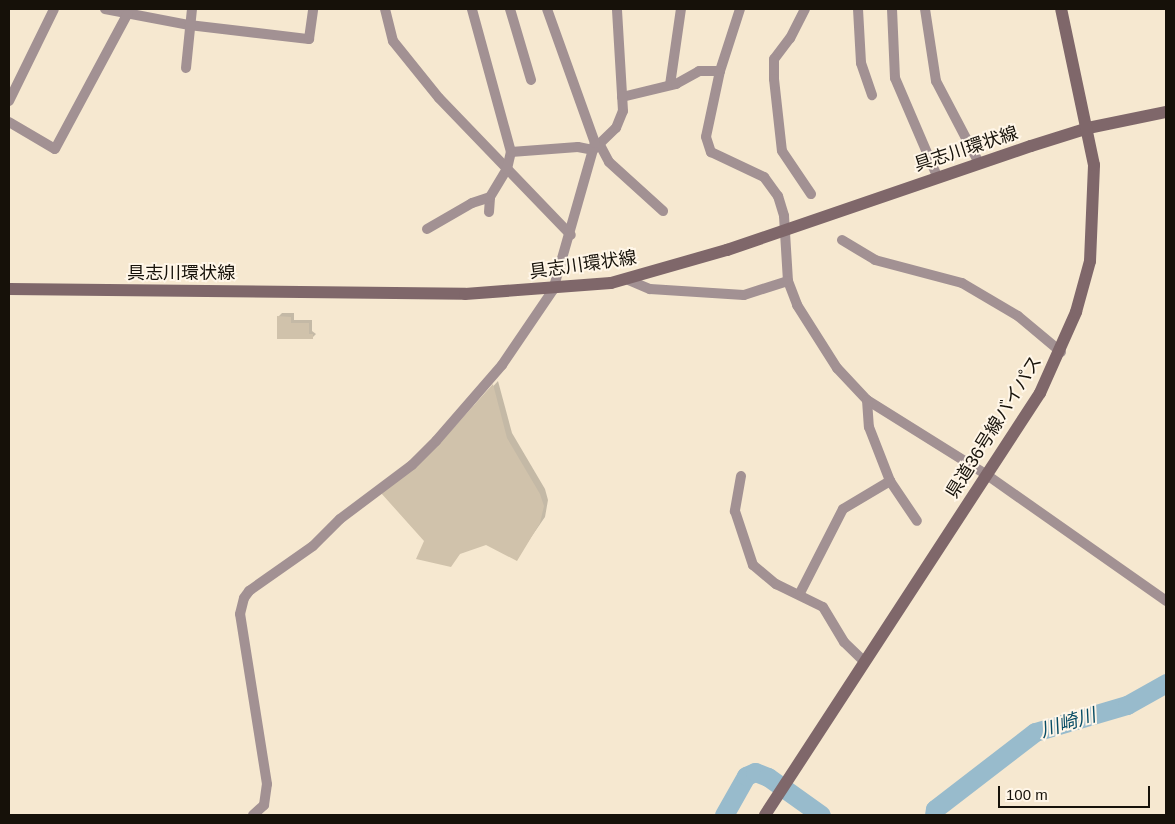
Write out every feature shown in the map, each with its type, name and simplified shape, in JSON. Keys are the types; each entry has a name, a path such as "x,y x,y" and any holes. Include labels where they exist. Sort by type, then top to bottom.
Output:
{"main road":[{"name":"県道36号線バイパス","path":"765,815 1040,393 1061,352 1076,312 1090,261 1094,202 1088,128 1061,9"},
{"name":"具志川環状線","path":"9,289 464,294 553,290 626,279 718,253 937,176 1088,128 1166,112"}],"street":[{"path":"9,101 54,9"},
{"path":"105,9 189,25 310,39 313,9"},
{"path":"186,68 192,9"},
{"path":"385,9 394,41 439,98 571,235"},
{"path":"472,9 511,152 507,169 490,198 489,212"},
{"path":"510,9 530,80"},
{"path":"546,9 597,147 609,162 663,211"},
{"path":"253,815 264,805 267,784 240,614 244,598 249,591 312,546 340,519 412,465 436,441 502,364 553,290 597,147 616,128 622,111 617,9"},
{"path":"670,85 681,9"},
{"path":"740,9 707,121 706,138 712,152 764,177 778,196 784,216 783,230 788,281 797,305 837,368 867,400 987,475 1166,600"},
{"path":"805,9 790,38 774,59 774,79 782,151 811,194"},
{"path":"858,9 861,63 872,95"},
{"path":"892,9 895,78 937,176"},
{"path":"925,9 936,81 979,163"},
{"path":"9,122 55,149 128,13"},
{"path":"622,97 670,85 699,71 720,72"},
{"path":"511,152 597,147"},
{"path":"427,229 472,203 490,198"},
{"path":"842,240 875,260 962,283 1018,316 1061,352"},
{"path":"626,279 650,289 744,295 788,281"},
{"path":"867,400 870,427 890,482 917,521"},
{"path":"741,476 735,511 753,565 776,584 800,593 822,607 844,642 865,662"},
{"path":"800,593 843,509 890,482"}],"building":[{"path":"277,316 291,317 291,323 309,323 309,334 313,334 313,339 277,339"},
{"path":"493,384 507,438 540,494 544,506 540,523 517,561 486,545 460,554 451,567 416,559 424,541 381,493 439,444"}],"waterway":[{"name":"川崎川","path":"934,815 935,809 1035,732 1127,705 1166,683"},
{"name":"川崎川","path":"724,815 746,776 755,772 768,777 821,815"}]}
